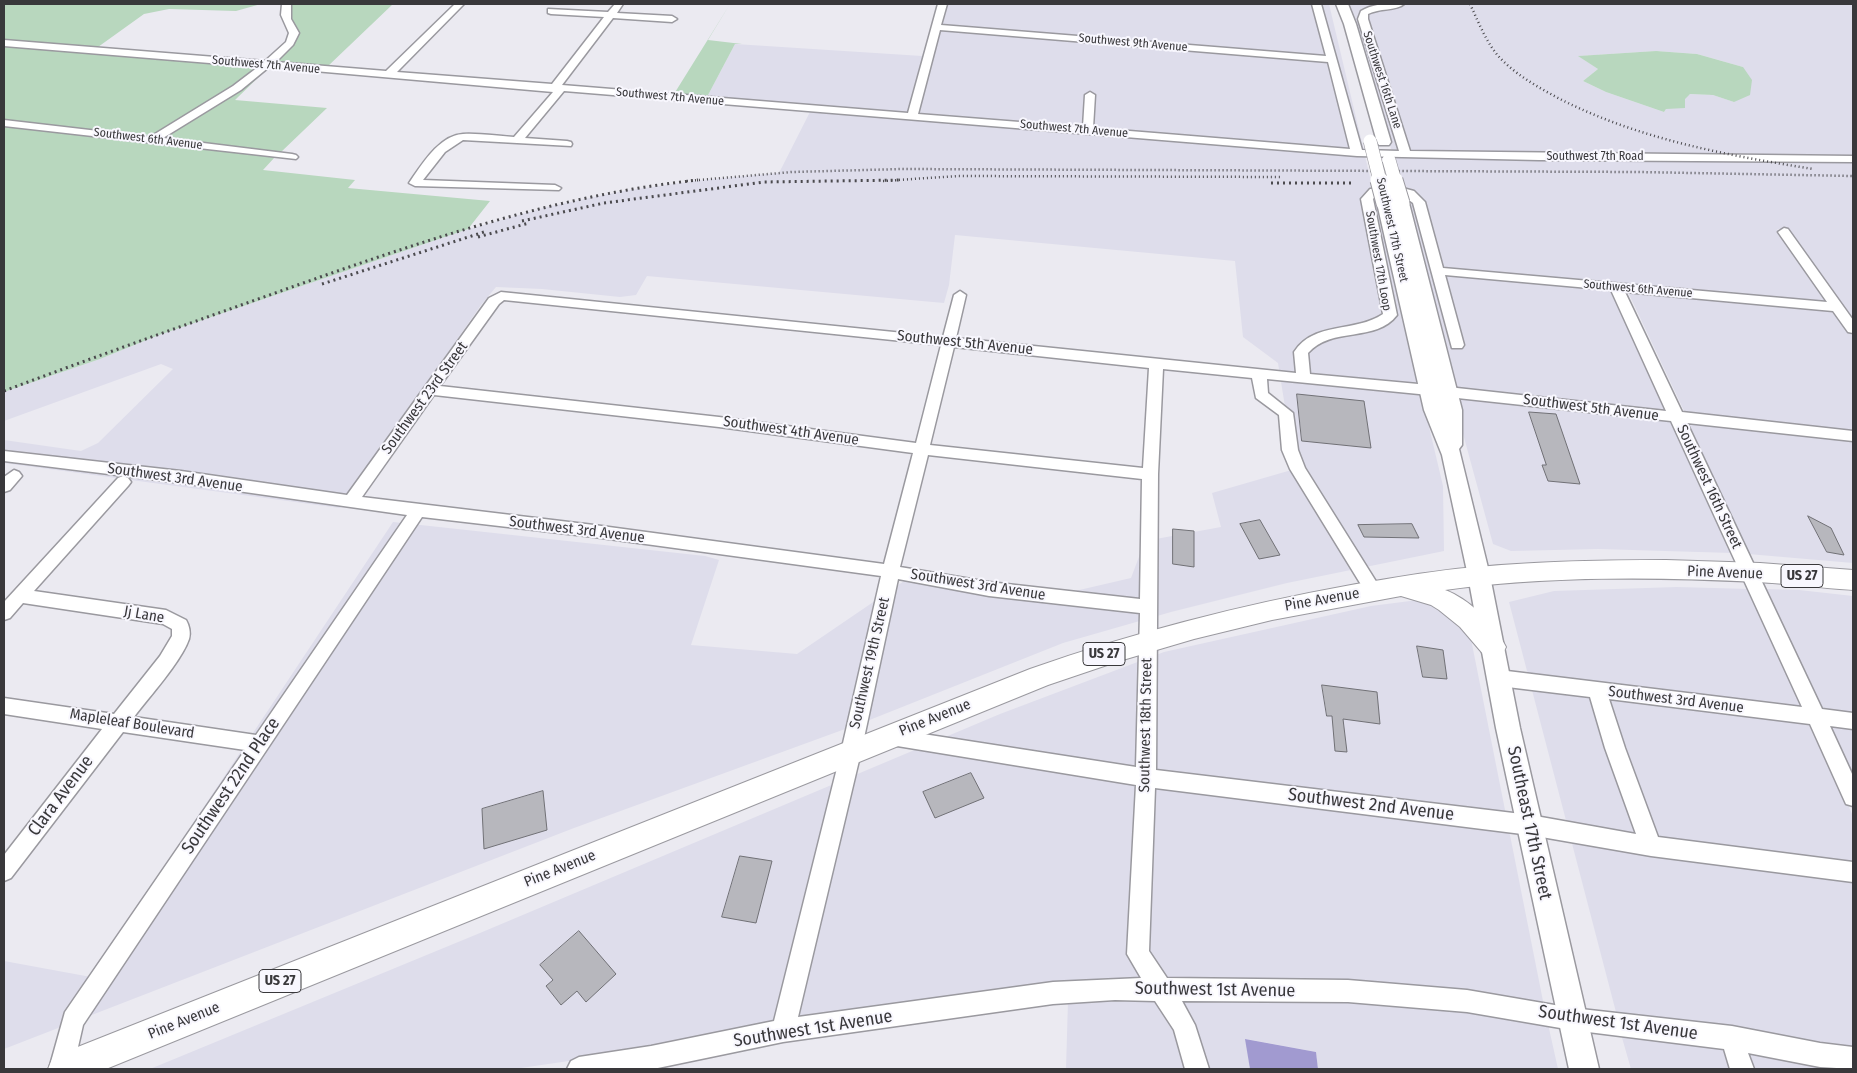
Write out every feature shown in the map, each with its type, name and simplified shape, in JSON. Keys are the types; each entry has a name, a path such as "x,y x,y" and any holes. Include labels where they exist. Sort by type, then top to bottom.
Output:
{"highway":[{"name":"Pine Avenue","path":"65,1069 889,736 1039,677 1148,640 1269,609 1386,589 1479,576 1616,570 1750,573 1853,580"},
{"path":"1386,589 1440,598 1455,607 1469,619 1493,647"}],"main road":[{"name":"Southwest 17th Street","path":"1335,4 1377,142 1448,392 1452,410 1452,455"},
{"name":"Southwest 17th Street","path":"1342,4 1350,24 1377,142"},
{"name":"Southwest 17th Street","path":"1393,202 1429,390 1434,410 1452,455 1479,576"},
{"name":"Southeast 17th Street","path":"1479,576 1530,825 1584,1069"}],"street":[{"path":"153,140 237,88 290,44 294,33 284,11 286,4"},
{"path":"388,75 460,4"},
{"path":"517,140 619,4"},
{"path":"912,117 942,4"},
{"path":"1317,4 1357,153"},
{"name":"Southwest 16th Lane","path":"1400,4 1371,9 1364,14 1363,19 1406,155"},
{"path":"551,11 672,19"},
{"name":"Southwest 9th Avenue","path":"936,27 1331,59"},
{"name":"Southwest 7th Avenue","path":"4,43 1336,151"},
{"path":"1088,130 1090,95"},
{"name":"Southwest 6th Avenue","path":"4,124 292,157"},
{"path":"415,183 427,166 446,147 462,137 567,144"},
{"name":"Southwest 7th Road","path":"1336,151 1406,155 1853,159"},
{"path":"415,183 555,188"},
{"name":"Southwest 17th Loop","path":"1304,378 1301,352 1308,342 1323,334 1364,330 1380,324 1390,315 1367,199 1374,191 1402,191 1415,196 1419,202 1457,345"},
{"path":"1784,232 1853,329"},
{"name":"Southwest 6th Avenue","path":"1438,271 1838,307"},
{"name":"Southwest 16th Street","path":"1616,287 1853,797"},
{"name":"Southwest 19th Street","path":"783,1031 851,752 891,571 960,295"},
{"name":"Southwest 5th Avenue","path":"501,296 1156,364 1429,390"},
{"name":"Southwest 23rd Street","path":"351,502 494,301 501,296"},
{"name":"Southwest 18th Street","path":"1156,364 1150,474 1146,778 1138,954 1184,1025 1197,1069"},
{"path":"1259,374 1261,395 1286,412 1290,450 1298,469 1386,589"},
{"name":"Southwest 4th Avenue","path":"431,390 719,422 922,449 1150,474"},
{"name":"Southwest 5th Avenue","path":"1448,392 1853,436"},
{"name":"Southwest 3rd Avenue","path":"4,456 181,477 418,511 628,536 891,571 989,589 1149,607"},
{"path":"4,613 123,482"},
{"name":"Southwest 22nd Place","path":"61,1069 72,1020 418,511"},
{"name":"Jj Lane","path":"19,596 166,617 180,625 180,638 166,661 117,722"},
{"name":"Southwest 3rd Avenue","path":"1499,678 1853,721"},
{"path":"1597,690 1615,748 1651,846"},
{"name":"Mapleleaf Boulevard","path":"4,706 260,744"},
{"name":"Clara Avenue","path":"4,871 117,722"},
{"name":"Southwest 2nd Avenue","path":"889,736 1146,778 1530,825 1651,846 1853,872"},
{"name":"Southwest 1st Avenue","path":"579,1069 649,1064 783,1031 1053,993 1115,989 1373,993 1467,1001 1572,1019 1732,1038 1820,1055 1853,1059"},
{"path":"1732,1038 1742,1069"}],"shaded area":[{"path":"939,4 1329,4 1364,151 707,97 735,44 922,56"},
{"path":"1348,4 1390,4 1367,8 1360,13 1359,19 1400,152 1392,152"},
{"path":"1410,4 1853,4 1853,157 1410,153 1367,20 1368,14 1374,10","holes":["1656,51 1697,54 1743,67 1734,102 1713,95 1690,94 1664,112 1606,92 1583,81 1598,69 1579,56"]},
{"path":"811,110 1365,156 1443,486 1444,551 1287,583 1171,612 1063,643 867,721 574,828 4,1049 4,961 91,977 393,522 705,556 719,560 691,645 797,654 910,577 1062,594 1131,578 1145,541 1221,527 1212,493 1295,469 1278,363 1243,337 1235,261 955,235 949,285 944,303 647,276 636,295 620,297 542,289 496,287 481,305 340,508 4,463 4,461 177,481 185,473 4,452 4,440 81,451 98,443 173,369 161,364 4,421 4,392 100,359 159,335 459,232 547,207 623,191 703,180 779,173"},
{"path":"1393,156 1853,161 1853,320 1787,229 1777,229 1830,303 1625,283 1611,289 1668,413 1453,389"},
{"path":"1627,290 1834,309 1853,337 1853,432 1686,415"},
{"path":"1455,396 1672,421 1733,553 1598,549 1511,551 1493,544 1459,419"},
{"path":"1685,422 1853,439 1853,563 1748,554"},
{"path":"1677,587 1750,589 1853,816 1853,1050 1617,1016 1509,602 1554,591"},
{"path":"1764,589 1799,590 1853,596 1853,778"},
{"path":"1426,599 1469,629 1544,1006 1161,980 514,1069 150,1069 480,933 1000,714 1164,652 1371,606"},
{"path":"1117,998 1350,1000 1469,1010 1548,1024 1558,1069 1318,1069 1316,1052 1246,1039 1250,1069 1066,1069 1068,1001"},
{"path":"1621,1034 1725,1046 1732,1069 1631,1069"},
{"path":"1245,1039 1316,1052 1318,1069 1250,1069"},
{"path":"1746,1050 1853,1068 1853,1069 1752,1069"}],"green space":[{"path":"4,4 261,4 236,11 169,9 144,14 98,47 175,55 4,42"},
{"path":"292,4 393,4 327,67 274,63 297,39 298,31 290,19"},
{"path":"730,4 708,40 742,44 735,44 707,97 674,94"},
{"path":"4,45 262,66 233,88 152,137 4,121"},
{"path":"1656,51 1697,54 1743,67 1752,80 1750,95 1734,102 1713,95 1690,94 1685,99 1685,108 1666,109 1664,112 1606,92 1583,81 1598,69 1578,56"},
{"path":"269,67 235,100 327,108 280,153 160,138"},
{"path":"4,126 275,157 263,170 355,180 348,188 490,201 468,229 159,335 100,359 4,392"}],"building":[{"path":"1297,394 1364,401 1371,448 1302,441"},
{"path":"1529,412 1556,414 1580,484 1548,481 1542,465 1546,465"},
{"path":"1808,516 1831,528 1844,555 1827,552"},
{"path":"1260,520 1280,555 1259,559 1240,524"},
{"path":"1412,524 1419,538 1364,537 1358,525"},
{"path":"1173,529 1194,531 1194,567 1173,564"},
{"path":"1417,646 1443,650 1447,679 1423,677"},
{"path":"1322,685 1377,692 1380,724 1343,719 1347,752 1335,751 1332,716 1327,716"},
{"path":"971,773 984,798 935,818 923,792"},
{"path":"543,791 547,830 484,849 482,809"},
{"path":"740,856 772,861 756,923 722,917"},
{"path":"579,931 616,974 586,1002 577,991 561,1005 546,986 553,980 540,965"}],"railway":[{"path":"1470,4 1488,41 1502,60 1521,76 1558,98 1619,124 1682,144 1747,158 1813,169"},
{"path":"697,180 792,172 902,169 1639,172 1853,176"},
{"path":"897,180 958,176 1281,177"},
{"path":"4,391 289,288 440,237 542,208 645,187 697,180"},
{"path":"687,181 697,180"},
{"path":"522,221 604,203 764,182 897,180"},
{"path":"883,181 897,180"},
{"path":"897,180 902,180"},
{"path":"1271,183 1354,183"},
{"path":"478,237 529,223"},
{"path":"322,284 484,232"}]}
